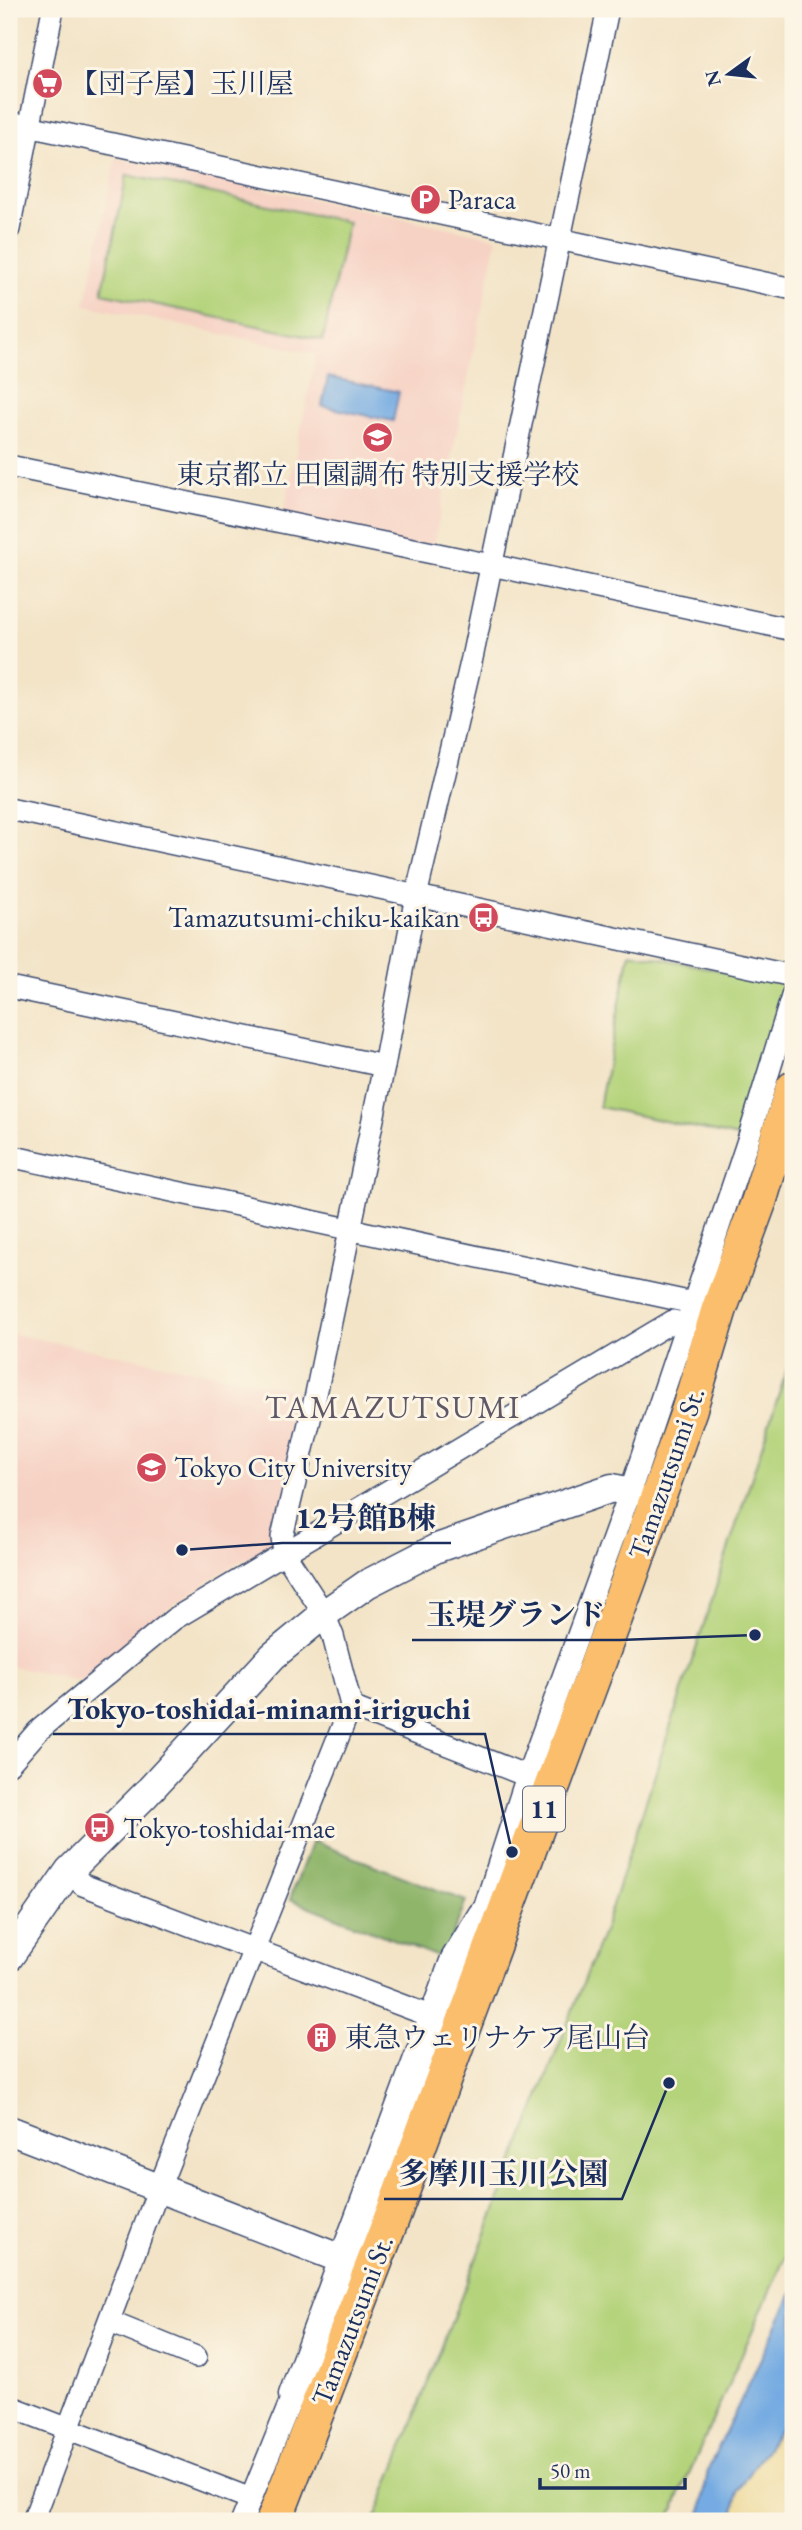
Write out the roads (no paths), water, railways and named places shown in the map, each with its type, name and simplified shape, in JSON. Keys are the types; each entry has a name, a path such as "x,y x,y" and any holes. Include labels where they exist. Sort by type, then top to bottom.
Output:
{"main road":[{"name":"Tamazutsumi St.","path":"263,2510 394,2212 492,1918 689,1410 719,1310 759,1201 793,1089"}],"street":[{"path":"9,229 19,125 53,9"},
{"path":"33,2521 159,2188 351,1705 333,1636 324,1614 284,1552 282,1537 316,1394 416,896 456,730 608,9"},
{"path":"19,125 793,289"},
{"path":"9,466 793,630"},
{"path":"9,809 793,976"},
{"path":"9,987 384,1066"},
{"path":"243,2521 263,2510 293,2395 455,1959 492,1918 527,1776 630,1492 793,993"},
{"path":"9,1156 693,1303"},
{"path":"9,1764 38,1731 174,1619 673,1321 686,1324"},
{"path":"9,1957 69,1871 146,1794 273,1656 324,1614 389,1571 461,1538 612,1488 630,1492"},
{"path":"351,1705 527,1776"},
{"path":"69,1871 83,1885 433,2017"},
{"path":"9,2130 344,2260"},
{"path":"110,2322 196,2357"},
{"path":"9,2406 263,2510"}],"water":[{"path":"328,377 399,392 393,421 322,406"},
{"path":"793,2291 793,2404 783,2424 738,2491 732,2521 700,2521 708,2469"}],"place":[{"name":"【団子屋】玉川屋","path":"47,83"},
{"name":"Paraca","path":"425,199"},
{"name":"東京都立 田園調布 特別支援学校","path":"378,437"},
{"name":"Tamazutsumi-chiku-kaikan","path":"483,917"},
{"name":"Tokyo City University","path":"151,1467"},
{"name":"12号館B棟","path":"182,1550"},
{"name":"玉堤グランド","path":"755,1635"},
{"name":"Tokyo-toshidai-mae","path":"100,1828"},
{"name":"Tokyo-toshidai-minami-iriguchi","path":"512,1852"},
{"name":"東急ウェリナケア尾山台","path":"322,2037"},
{"name":"多摩川玉川公園","path":"669,2083"}],"district":[{"name":"TAMAZUTSUMI","path":"393,1407"}]}
